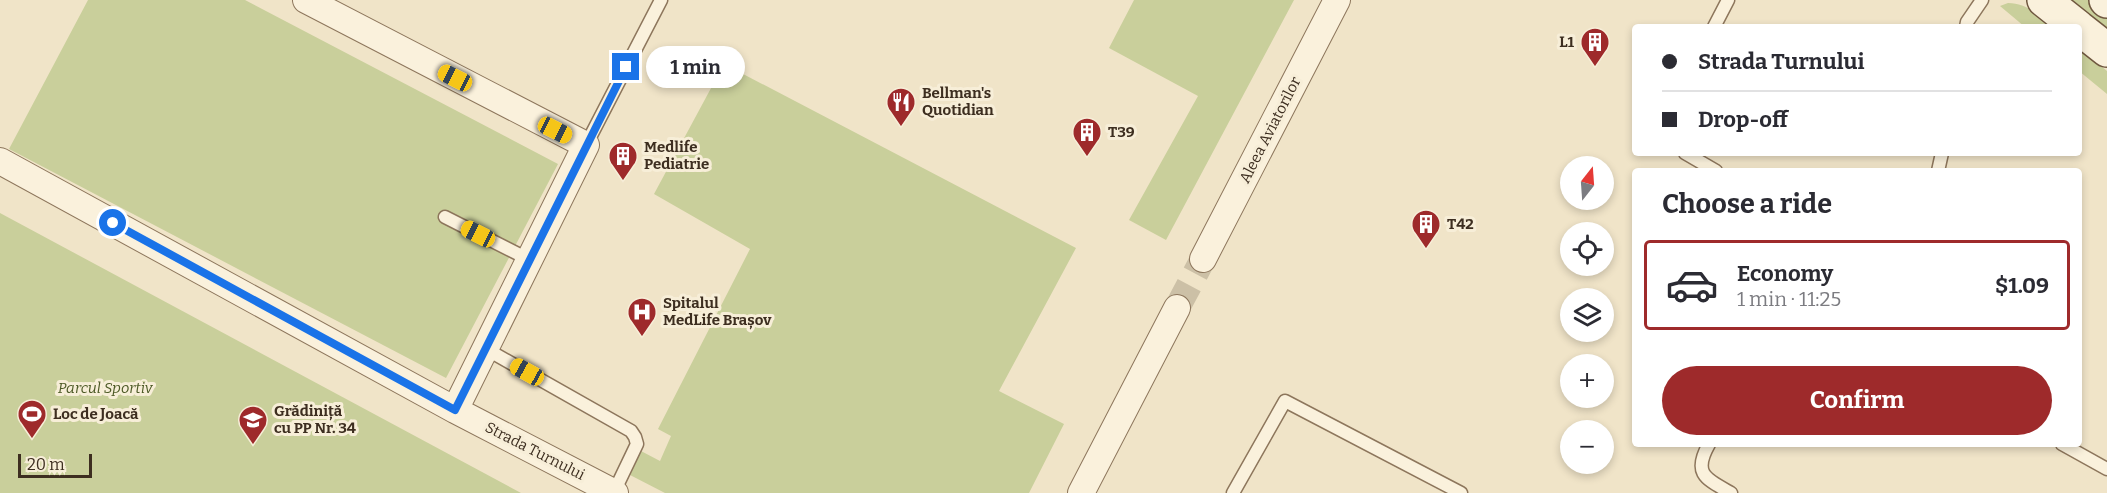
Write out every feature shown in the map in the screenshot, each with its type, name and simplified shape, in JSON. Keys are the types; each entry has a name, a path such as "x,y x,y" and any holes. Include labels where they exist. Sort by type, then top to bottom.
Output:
{"street":[{"path":"306,0 586,145 455,410"},
{"name":"Aleea Aviatorilor","path":"1203,259 1337,0"},
{"path":"2044,0 2073,24"},
{"path":"2082,31 2107,50"},
{"name":"Strada Turnului","path":"0,161 455,410 615,493"},
{"path":"1081,493 1177,308"}],"lane":[{"path":"586,145 661,0"},
{"path":"1716,24 1728,0"},
{"path":"1966,24 1982,0"},
{"path":"1690,156 1711,168"},
{"path":"445,218 530,260"},
{"path":"486,349 631,431 637,444 615,493"},
{"path":"1233,493 1285,401 1461,493"},
{"path":"1706,447 1701,458 1703,473 1712,483 1731,493"},
{"path":"2067,447 2107,469"}],"green space":[{"path":"88,0 245,0 558,164 446,378 9,149"},
{"path":"1134,0 1294,0 1166,240 1129,220 1198,96 1109,48"},
{"path":"2072,0 2090,0 2107,14 2107,29"},
{"path":"2008,3 2027,7 2049,24 2021,24 2000,6"},
{"path":"2082,50 2107,71 2107,94 2082,73"},
{"path":"724,64 1076,248 999,391 1064,424 1029,493 665,493 630,475 641,451 660,461 671,436 658,429 750,249 654,194"},
{"name":"Parcul Sportiv","path":"0,213 521,493 0,493"}],"tunnel":[{"path":"1177,308 1203,259"}],"place":[{"name":"L1","path":"1595,68"},
{"name":"Bellman's Quotidian","path":"901,128"},
{"name":"T39","path":"1087,158"},
{"name":"Medlife Pediatrie","path":"623,182"},
{"name":"T42","path":"1426,250"},
{"name":"Spitalul MedLife Brașov","path":"642,338"},
{"name":"Loc de Joacă","path":"32,440"},
{"name":"Grădiniță cu PP Nr. 34","path":"253,446"}],"route":[{"path":"113,223 455,410 626,67"}]}
